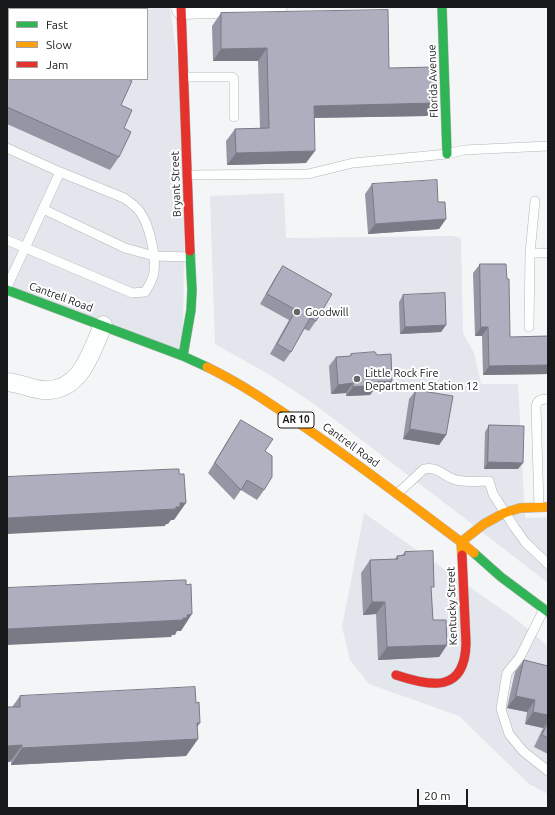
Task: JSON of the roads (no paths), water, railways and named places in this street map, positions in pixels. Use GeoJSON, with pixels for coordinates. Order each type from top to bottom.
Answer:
{"type":"FeatureCollection","features":[{"type":"Feature","properties":{"kind":"street"},"geometry":{"type":"LineString","coordinates":[[181,9],[278,7]]}},
{"type":"Feature","properties":{"kind":"street","name":"Florida Avenue"},"geometry":{"type":"LineString","coordinates":[[442,7],[447,154]]}},
{"type":"Feature","properties":{"kind":"street","name":"Bryant Street"},"geometry":{"type":"LineString","coordinates":[[181,9],[185,77],[192,290],[191,310],[183,356]]}},
{"type":"Feature","properties":{"kind":"street","name":"Cantrell Road"},"geometry":{"type":"LineString","coordinates":[[7,289],[62,312],[103,325],[183,356],[232,380],[304,425],[461,542],[501,576],[546,610]]}},
{"type":"Feature","properties":{"kind":"street"},"geometry":{"type":"LineString","coordinates":[[7,382],[14,382],[42,390],[54,390],[65,386],[76,378],[85,366],[103,325]]}},
{"type":"Feature","properties":{"kind":"street"},"geometry":{"type":"LineString","coordinates":[[461,542],[493,518],[505,512],[520,508],[543,507]]}},
{"type":"Feature","properties":{"kind":"street","name":"Kentucky Street"},"geometry":{"type":"LineString","coordinates":[[396,674],[422,683],[433,684],[453,678],[459,674],[463,668],[466,657],[466,633],[461,542]]}},
{"type":"Feature","properties":{"kind":"lane"},"geometry":{"type":"LineString","coordinates":[[185,77],[232,77],[234,79],[234,117]]}},
{"type":"Feature","properties":{"kind":"lane"},"geometry":{"type":"LineString","coordinates":[[188,175],[308,174],[353,163],[447,154],[464,150],[548,146]]}},
{"type":"Feature","properties":{"kind":"lane"},"geometry":{"type":"LineString","coordinates":[[7,148],[60,172],[124,198],[133,204],[145,220],[152,243],[154,256],[152,283],[145,292],[132,293],[25,249],[7,240]]}},
{"type":"Feature","properties":{"kind":"lane"},"geometry":{"type":"LineString","coordinates":[[7,289],[60,172]]}},
{"type":"Feature","properties":{"kind":"lane"},"geometry":{"type":"LineString","coordinates":[[529,328],[530,253],[535,201]]}},
{"type":"Feature","properties":{"kind":"lane"},"geometry":{"type":"LineString","coordinates":[[43,209],[125,248],[154,256],[191,257]]}},
{"type":"Feature","properties":{"kind":"lane"},"geometry":{"type":"LineString","coordinates":[[530,253],[548,253]]}},
{"type":"Feature","properties":{"kind":"lane"},"geometry":{"type":"LineString","coordinates":[[543,507],[535,411],[537,402],[548,399]]}},
{"type":"Feature","properties":{"kind":"lane"},"geometry":{"type":"LineString","coordinates":[[398,494],[424,469],[435,469],[457,480],[489,481],[492,491],[525,542],[548,564]]}},
{"type":"Feature","properties":{"kind":"lane"},"geometry":{"type":"LineString","coordinates":[[546,610],[520,656],[506,673],[501,709],[509,734],[523,751],[548,771]]}},
{"type":"Feature","properties":{"kind":"place","name":"Goodwill"},"geometry":{"type":"Point","coordinates":[297,312]}},
{"type":"Feature","properties":{"kind":"place","name":"Little Rock Fire Department Station 12"},"geometry":{"type":"Point","coordinates":[357,379]}}]}
